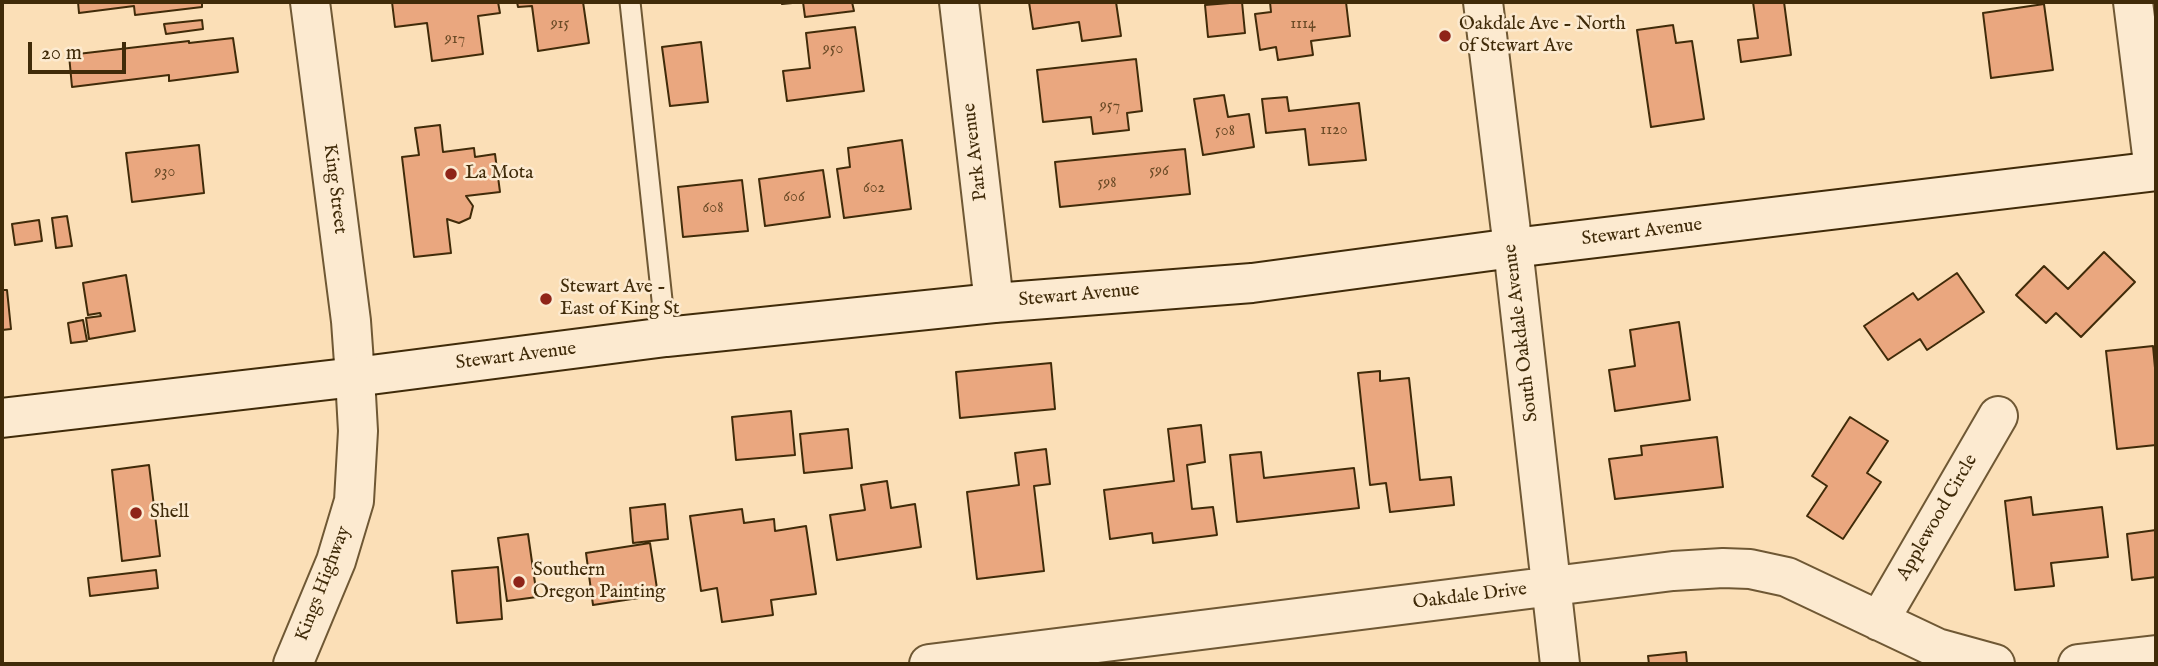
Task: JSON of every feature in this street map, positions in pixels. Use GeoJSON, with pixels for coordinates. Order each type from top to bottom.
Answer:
{"type":"FeatureCollection","features":[{"type":"Feature","properties":{"kind":"street","name":"King Street"},"geometry":{"type":"LineString","coordinates":[[310,2],[351,321],[355,377]]}},
{"type":"Feature","properties":{"kind":"street","name":"Park Avenue"},"geometry":{"type":"LineString","coordinates":[[959,2],[994,303]]}},
{"type":"Feature","properties":{"kind":"street","name":"South Oakdale Avenue"},"geometry":{"type":"LineString","coordinates":[[1483,2],[1560,664]]}},
{"type":"Feature","properties":{"kind":"street"},"geometry":{"type":"LineString","coordinates":[[2133,2],[2155,171]]}},
{"type":"Feature","properties":{"kind":"street","name":"Stewart Avenue"},"geometry":{"type":"LineString","coordinates":[[2,418],[666,337],[994,303],[1252,282],[2155,171]]}},
{"type":"Feature","properties":{"kind":"street","name":"Kings Highway"},"geometry":{"type":"LineString","coordinates":[[293,664],[337,561],[354,501],[358,431],[355,377]]}},
{"type":"Feature","properties":{"kind":"street","name":"Applewood Circle"},"geometry":{"type":"LineString","coordinates":[[1879,621],[1998,416]]}},
{"type":"Feature","properties":{"kind":"street","name":"Oakdale Drive"},"geometry":{"type":"LineString","coordinates":[[929,664],[1672,571],[1723,568],[1750,569],[1787,577],[1937,648],[1995,664]]}},
{"type":"Feature","properties":{"kind":"street"},"geometry":{"type":"LineString","coordinates":[[2078,664],[2156,655]]}},
{"type":"Feature","properties":{"kind":"lane"},"geometry":{"type":"LineString","coordinates":[[630,2],[666,337]]}},
{"type":"Feature","properties":{"kind":"building"},"geometry":{"type":"Polygon","coordinates":[[[78,2],[202,2],[202,7],[135,15],[134,6],[79,13],[78,2]]]}},
{"type":"Feature","properties":{"kind":"building"},"geometry":{"type":"Polygon","coordinates":[[[392,2],[498,2],[500,13],[478,16],[483,54],[432,61],[427,23],[395,27],[392,2]]]}},
{"type":"Feature","properties":{"kind":"building"},"geometry":{"type":"Polygon","coordinates":[[[517,2],[583,2],[589,43],[538,51],[532,6],[518,7],[517,2]]]}},
{"type":"Feature","properties":{"kind":"building"},"geometry":{"type":"Polygon","coordinates":[[[803,2],[852,2],[854,11],[805,17],[803,2]]]}},
{"type":"Feature","properties":{"kind":"building"},"geometry":{"type":"Polygon","coordinates":[[[1029,2],[1116,2],[1121,36],[1082,41],[1079,22],[1033,29],[1029,2]]]}},
{"type":"Feature","properties":{"kind":"building"},"geometry":{"type":"Polygon","coordinates":[[[1242,2],[1245,33],[1208,37],[1205,5],[1242,2]]]}},
{"type":"Feature","properties":{"kind":"building"},"geometry":{"type":"Polygon","coordinates":[[[1270,2],[1346,2],[1350,36],[1311,41],[1313,55],[1278,60],[1276,47],[1260,50],[1255,14],[1271,12],[1270,2]]]}},
{"type":"Feature","properties":{"kind":"building"},"geometry":{"type":"Polygon","coordinates":[[[1753,2],[1784,2],[1791,55],[1741,62],[1738,40],[1758,38],[1753,2]]]}},
{"type":"Feature","properties":{"kind":"building"},"geometry":{"type":"Polygon","coordinates":[[[2044,4],[2053,70],[1991,78],[1983,13],[2044,4]]]}},
{"type":"Feature","properties":{"kind":"building"},"geometry":{"type":"Polygon","coordinates":[[[202,20],[203,29],[166,34],[164,24],[202,20]]]}},
{"type":"Feature","properties":{"kind":"building"},"geometry":{"type":"Polygon","coordinates":[[[1673,25],[1676,43],[1692,41],[1704,119],[1651,127],[1637,30],[1673,25]]]}},
{"type":"Feature","properties":{"kind":"building"},"geometry":{"type":"Polygon","coordinates":[[[855,27],[864,91],[787,101],[783,71],[810,68],[806,33],[855,27]]]}},
{"type":"Feature","properties":{"kind":"building"},"geometry":{"type":"Polygon","coordinates":[[[233,38],[238,72],[169,81],[169,75],[72,87],[69,55],[233,38]]]}},
{"type":"Feature","properties":{"kind":"building"},"geometry":{"type":"Polygon","coordinates":[[[701,42],[708,102],[670,106],[662,47],[701,42]]]}},
{"type":"Feature","properties":{"kind":"building"},"geometry":{"type":"Polygon","coordinates":[[[1136,59],[1142,111],[1127,113],[1129,130],[1093,134],[1091,117],[1043,122],[1037,70],[1136,59]]]}},
{"type":"Feature","properties":{"kind":"building"},"geometry":{"type":"Polygon","coordinates":[[[1224,95],[1228,117],[1249,114],[1254,147],[1203,155],[1194,99],[1224,95]]]}},
{"type":"Feature","properties":{"kind":"building"},"geometry":{"type":"Polygon","coordinates":[[[1287,97],[1289,111],[1359,103],[1366,160],[1309,165],[1305,129],[1266,133],[1262,99],[1287,97]]]}},
{"type":"Feature","properties":{"kind":"building","name":"La Mota"},"geometry":{"type":"Polygon","coordinates":[[[440,125],[443,152],[474,148],[475,157],[495,154],[500,192],[466,196],[473,206],[470,218],[459,223],[447,219],[451,253],[414,257],[402,157],[419,155],[415,128],[440,125]]]}},
{"type":"Feature","properties":{"kind":"building"},"geometry":{"type":"Polygon","coordinates":[[[902,140],[911,209],[844,218],[837,169],[850,167],[848,148],[902,140]]]}},
{"type":"Feature","properties":{"kind":"building"},"geometry":{"type":"Polygon","coordinates":[[[199,145],[204,193],[132,202],[126,153],[199,145]]]}},
{"type":"Feature","properties":{"kind":"building"},"geometry":{"type":"Polygon","coordinates":[[[1185,149],[1190,194],[1060,207],[1055,162],[1185,149]]]}},
{"type":"Feature","properties":{"kind":"building"},"geometry":{"type":"Polygon","coordinates":[[[823,170],[830,217],[765,226],[759,179],[823,170]]]}},
{"type":"Feature","properties":{"kind":"building"},"geometry":{"type":"Polygon","coordinates":[[[742,180],[748,231],[683,237],[678,187],[742,180]]]}},
{"type":"Feature","properties":{"kind":"building"},"geometry":{"type":"Polygon","coordinates":[[[67,216],[72,246],[56,248],[52,218],[67,216]]]}},
{"type":"Feature","properties":{"kind":"building"},"geometry":{"type":"Polygon","coordinates":[[[39,220],[42,241],[15,245],[12,224],[39,220]]]}},
{"type":"Feature","properties":{"kind":"building"},"geometry":{"type":"Polygon","coordinates":[[[2104,252],[2135,282],[2081,337],[2056,313],[2046,323],[2016,295],[2044,266],[2068,289],[2104,252]]]}},
{"type":"Feature","properties":{"kind":"building"},"geometry":{"type":"Polygon","coordinates":[[[1957,273],[1984,312],[1927,350],[1920,339],[1888,360],[1864,326],[1913,293],[1918,300],[1957,273]]]}},
{"type":"Feature","properties":{"kind":"building"},"geometry":{"type":"Polygon","coordinates":[[[126,275],[135,331],[89,339],[86,318],[101,316],[100,313],[88,315],[83,283],[126,275]]]}},
{"type":"Feature","properties":{"kind":"building"},"geometry":{"type":"Polygon","coordinates":[[[2,290],[7,290],[11,329],[2,330],[2,290]]]}},
{"type":"Feature","properties":{"kind":"building"},"geometry":{"type":"Polygon","coordinates":[[[83,320],[87,341],[71,343],[68,323],[83,320]]]}},
{"type":"Feature","properties":{"kind":"building"},"geometry":{"type":"Polygon","coordinates":[[[1679,322],[1690,400],[1615,411],[1609,370],[1635,366],[1630,330],[1679,322]]]}},
{"type":"Feature","properties":{"kind":"building"},"geometry":{"type":"Polygon","coordinates":[[[2153,346],[2156,445],[2117,449],[2106,351],[2153,346]]]}},
{"type":"Feature","properties":{"kind":"building"},"geometry":{"type":"Polygon","coordinates":[[[1051,363],[1055,409],[960,418],[956,372],[1051,363]]]}},
{"type":"Feature","properties":{"kind":"building"},"geometry":{"type":"Polygon","coordinates":[[[1380,371],[1380,381],[1409,378],[1420,480],[1451,477],[1454,505],[1390,512],[1386,483],[1370,485],[1358,373],[1380,371]]]}},
{"type":"Feature","properties":{"kind":"building"},"geometry":{"type":"Polygon","coordinates":[[[791,411],[795,455],[736,460],[732,417],[791,411]]]}},
{"type":"Feature","properties":{"kind":"building"},"geometry":{"type":"Polygon","coordinates":[[[1850,417],[1888,441],[1867,473],[1881,482],[1843,539],[1807,516],[1827,486],[1812,476],[1850,417]]]}},
{"type":"Feature","properties":{"kind":"building"},"geometry":{"type":"Polygon","coordinates":[[[1201,425],[1205,462],[1187,465],[1192,509],[1213,507],[1217,535],[1153,543],[1152,533],[1110,539],[1104,490],[1174,481],[1168,429],[1201,425]]]}},
{"type":"Feature","properties":{"kind":"building"},"geometry":{"type":"Polygon","coordinates":[[[848,429],[852,468],[804,473],[800,434],[848,429]]]}},
{"type":"Feature","properties":{"kind":"building"},"geometry":{"type":"Polygon","coordinates":[[[1717,437],[1723,487],[1615,499],[1609,459],[1642,455],[1641,446],[1717,437]]]}},
{"type":"Feature","properties":{"kind":"building"},"geometry":{"type":"Polygon","coordinates":[[[1046,449],[1050,484],[1034,486],[1044,571],[977,579],[967,492],[1019,485],[1015,453],[1046,449]]]}},
{"type":"Feature","properties":{"kind":"building"},"geometry":{"type":"Polygon","coordinates":[[[1261,452],[1264,478],[1354,468],[1359,508],[1237,522],[1230,455],[1261,452]]]}},
{"type":"Feature","properties":{"kind":"building","name":"Shell"},"geometry":{"type":"Polygon","coordinates":[[[149,465],[160,556],[122,561],[112,470],[149,465]]]}},
{"type":"Feature","properties":{"kind":"building"},"geometry":{"type":"Polygon","coordinates":[[[887,481],[891,508],[915,504],[921,547],[837,560],[830,515],[865,510],[861,485],[887,481]]]}},
{"type":"Feature","properties":{"kind":"building"},"geometry":{"type":"Polygon","coordinates":[[[2031,497],[2033,515],[2102,507],[2108,557],[2051,563],[2054,586],[2015,590],[2005,501],[2031,497]]]}},
{"type":"Feature","properties":{"kind":"building"},"geometry":{"type":"Polygon","coordinates":[[[665,504],[668,539],[633,543],[630,508],[665,504]]]}},
{"type":"Feature","properties":{"kind":"building"},"geometry":{"type":"Polygon","coordinates":[[[742,509],[744,523],[774,519],[775,531],[806,526],[816,594],[771,600],[773,615],[722,622],[717,588],[701,591],[690,516],[742,509]]]}},
{"type":"Feature","properties":{"kind":"building"},"geometry":{"type":"Polygon","coordinates":[[[2156,530],[2156,577],[2132,580],[2127,534],[2156,530]]]}},
{"type":"Feature","properties":{"kind":"building","name":"Southern Oregon Painting"},"geometry":{"type":"Polygon","coordinates":[[[528,534],[537,597],[507,601],[498,538],[528,534]]]}},
{"type":"Feature","properties":{"kind":"building"},"geometry":{"type":"Polygon","coordinates":[[[650,543],[658,595],[593,605],[586,553],[650,543]]]}},
{"type":"Feature","properties":{"kind":"building"},"geometry":{"type":"Polygon","coordinates":[[[498,567],[502,619],[457,623],[452,571],[498,567]]]}},
{"type":"Feature","properties":{"kind":"building"},"geometry":{"type":"Polygon","coordinates":[[[156,570],[158,588],[90,596],[88,578],[156,570]]]}},
{"type":"Feature","properties":{"kind":"building"},"geometry":{"type":"Polygon","coordinates":[[[1686,652],[1687,664],[1649,664],[1648,656],[1686,652]]]}},
{"type":"Feature","properties":{"kind":"place","name":"Oakdale Ave - North of Stewart Ave"},"geometry":{"type":"Point","coordinates":[1445,36]}},
{"type":"Feature","properties":{"kind":"place","name":"La Mota"},"geometry":{"type":"Point","coordinates":[451,174]}},
{"type":"Feature","properties":{"kind":"place","name":"Stewart Ave - East of King St"},"geometry":{"type":"Point","coordinates":[546,299]}},
{"type":"Feature","properties":{"kind":"place","name":"Shell"},"geometry":{"type":"Point","coordinates":[136,513]}},
{"type":"Feature","properties":{"kind":"place","name":"Southern Oregon Painting"},"geometry":{"type":"Point","coordinates":[519,582]}}]}
